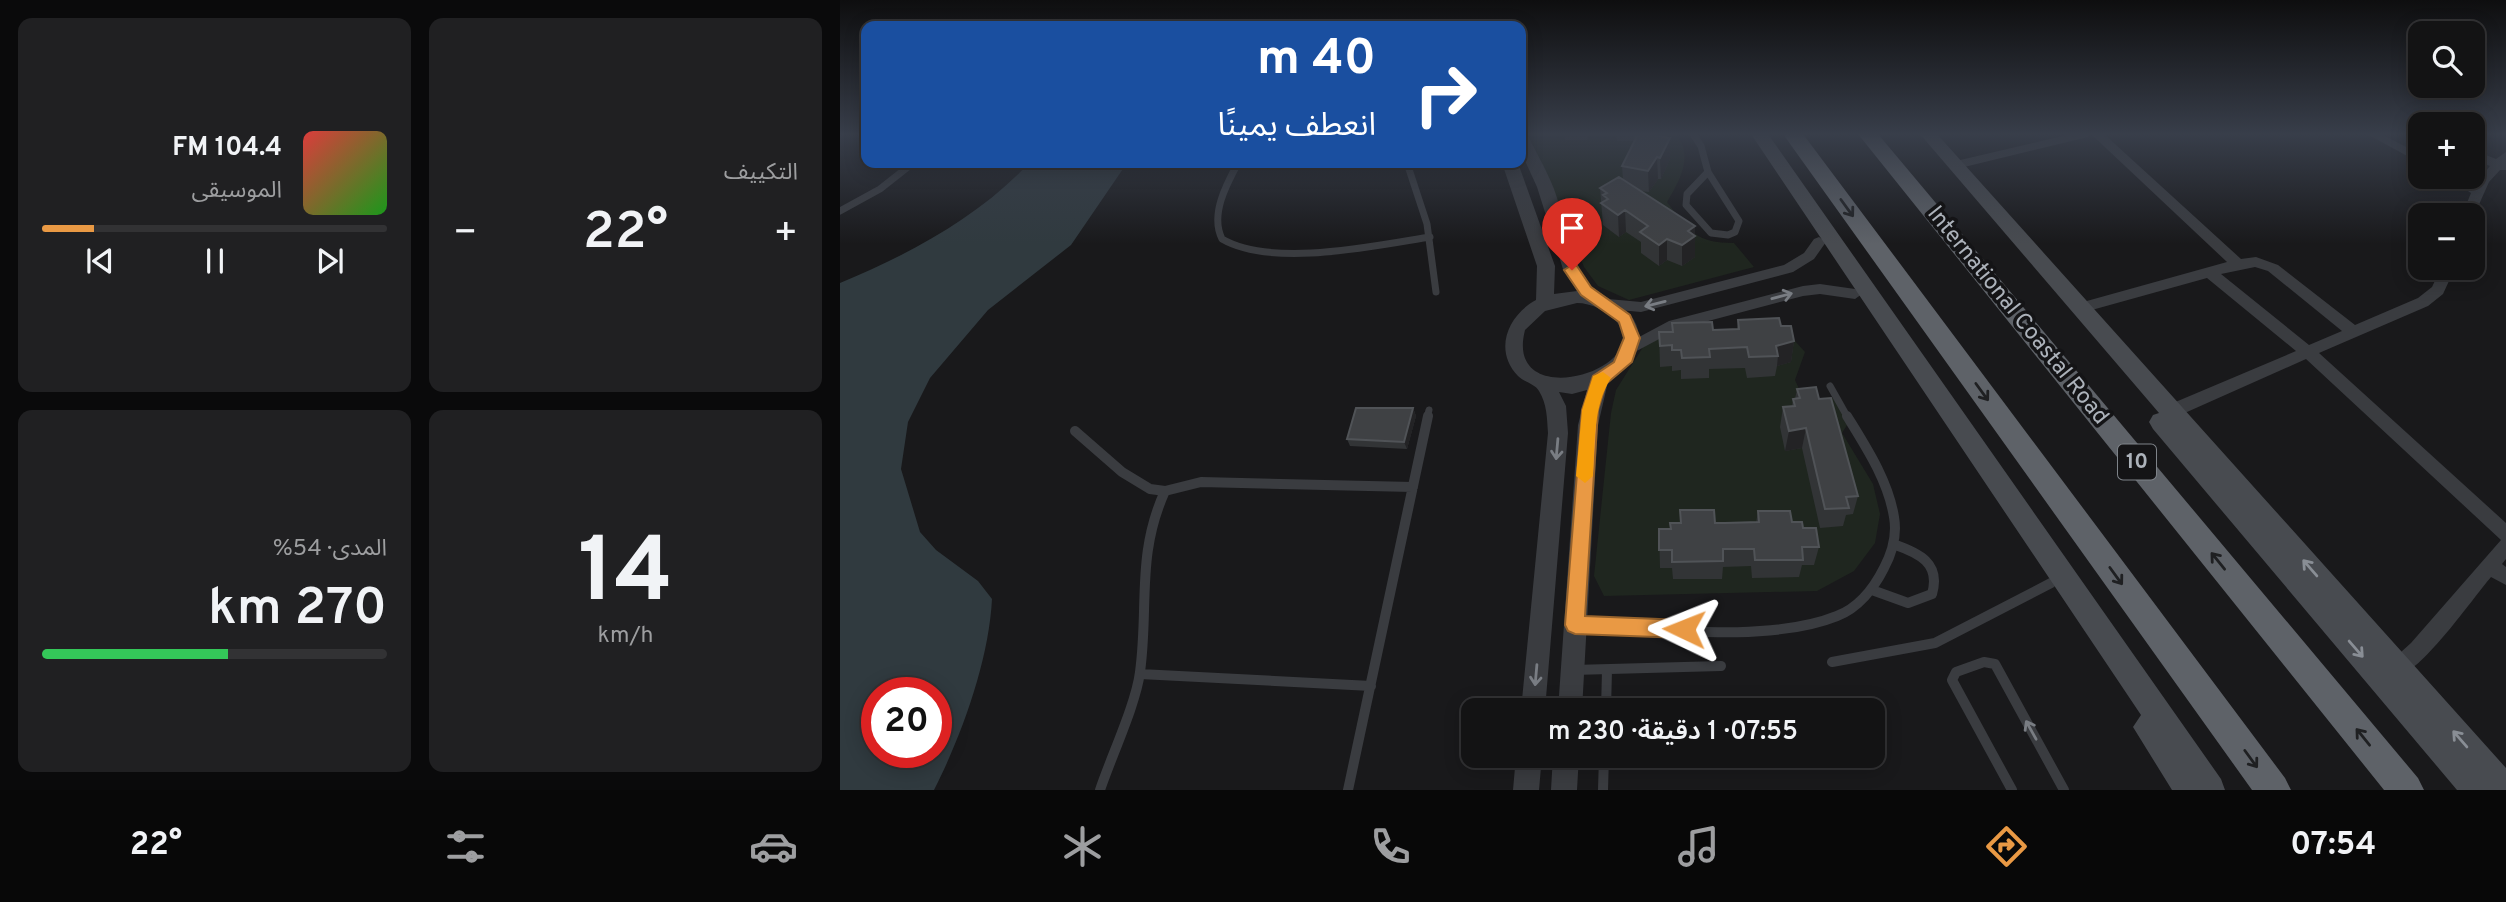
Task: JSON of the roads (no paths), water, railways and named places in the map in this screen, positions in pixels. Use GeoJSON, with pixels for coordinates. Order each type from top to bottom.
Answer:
{"type":"FeatureCollection","features":[{"type":"Feature","properties":{"kind":"highway"},"geometry":{"type":"LineString","coordinates":[[1820,171],[2273,790]]}},
{"type":"Feature","properties":{"kind":"highway","name":"International Coastal Road"},"geometry":{"type":"LineString","coordinates":[[1898,171],[2406,790]]}},
{"type":"Feature","properties":{"kind":"main road"},"geometry":{"type":"LineString","coordinates":[[1770,171],[2189,790]]}},
{"type":"Feature","properties":{"kind":"main road"},"geometry":{"type":"LineString","coordinates":[[1784,171],[2210,790]]}},
{"type":"Feature","properties":{"kind":"main road"},"geometry":{"type":"LineString","coordinates":[[1944,171],[2477,790]]}},
{"type":"Feature","properties":{"kind":"main road"},"geometry":{"type":"LineString","coordinates":[[1961,171],[2505,790]]}},
{"type":"Feature","properties":{"kind":"street"},"geometry":{"type":"LineString","coordinates":[[1513,171],[1546,265],[1545,303]]}},
{"type":"Feature","properties":{"kind":"street"},"geometry":{"type":"LineString","coordinates":[[1537,171],[1577,281],[1618,311],[1630,328],[1631,348]]}},
{"type":"Feature","properties":{"kind":"street"},"geometry":{"type":"LineString","coordinates":[[2137,171],[2238,264]]}},
{"type":"Feature","properties":{"kind":"street"},"geometry":{"type":"LineString","coordinates":[[2474,203],[2478,191],[2495,171]]}},
{"type":"Feature","properties":{"kind":"street"},"geometry":{"type":"LineString","coordinates":[[2474,189],[2478,191]]}},
{"type":"Feature","properties":{"kind":"street"},"geometry":{"type":"LineString","coordinates":[[1819,242],[1809,256],[1788,269],[1641,307],[1571,297],[1545,303],[1526,316],[1514,333],[1512,342],[1516,361],[1523,370],[1545,383],[1572,387],[1599,381],[1620,367],[1631,348],[1658,331],[1803,291],[1829,289],[1855,294]]}},
{"type":"Feature","properties":{"kind":"street"},"geometry":{"type":"LineString","coordinates":[[2081,308],[2238,264],[2256,262],[2273,268],[2355,333]]}},
{"type":"Feature","properties":{"kind":"street"},"geometry":{"type":"LineString","coordinates":[[2211,273],[2309,353],[2506,534]]}},
{"type":"Feature","properties":{"kind":"street"},"geometry":{"type":"LineString","coordinates":[[2172,411],[2432,297],[2441,280]]}},
{"type":"Feature","properties":{"kind":"street"},"geometry":{"type":"LineString","coordinates":[[1679,298],[1691,321]]}},
{"type":"Feature","properties":{"kind":"street"},"geometry":{"type":"LineString","coordinates":[[1571,698],[1588,425],[1599,381]]}},
{"type":"Feature","properties":{"kind":"street"},"geometry":{"type":"LineString","coordinates":[[1534,698],[1558,433],[1556,406],[1545,383]]}},
{"type":"Feature","properties":{"kind":"street"},"geometry":{"type":"LineString","coordinates":[[2398,668],[2418,650],[2506,546]]}},
{"type":"Feature","properties":{"kind":"street"},"geometry":{"type":"LineString","coordinates":[[2489,566],[2506,578]]}},
{"type":"Feature","properties":{"kind":"street"},"geometry":{"type":"LineString","coordinates":[[1526,790],[1528,768]]}},
{"type":"Feature","properties":{"kind":"street"},"geometry":{"type":"LineString","coordinates":[[1564,790],[1565,768]]}},
{"type":"Feature","properties":{"kind":"lane"},"geometry":{"type":"LineString","coordinates":[[840,211],[880,189],[902,171]]}},
{"type":"Feature","properties":{"kind":"lane"},"geometry":{"type":"LineString","coordinates":[[1235,171],[1220,210],[1217,228],[1220,237],[1228,245],[1241,250],[1300,251],[1430,237]]}},
{"type":"Feature","properties":{"kind":"lane"},"geometry":{"type":"LineString","coordinates":[[1409,171],[1430,237],[1436,292]]}},
{"type":"Feature","properties":{"kind":"lane"},"geometry":{"type":"LineString","coordinates":[[1707,172],[1739,221],[1739,227],[1728,235],[1711,233],[1686,205],[1687,194],[1707,172]]}},
{"type":"Feature","properties":{"kind":"lane"},"geometry":{"type":"LineString","coordinates":[[1575,625],[1711,629],[1816,624],[1838,616],[1872,590],[1890,558],[1894,515],[1830,386]]}},
{"type":"Feature","properties":{"kind":"lane"},"geometry":{"type":"LineString","coordinates":[[1348,790],[1429,410]]}},
{"type":"Feature","properties":{"kind":"lane"},"geometry":{"type":"LineString","coordinates":[[1075,431],[1137,483],[1165,491],[1201,482],[1413,487]]}},
{"type":"Feature","properties":{"kind":"lane"},"geometry":{"type":"LineString","coordinates":[[1100,790],[1140,674],[1147,542],[1152,520],[1165,491]]}},
{"type":"Feature","properties":{"kind":"lane"},"geometry":{"type":"LineString","coordinates":[[1872,590],[1908,603],[1932,594],[1936,575],[1932,565],[1924,556],[1893,544]]}},
{"type":"Feature","properties":{"kind":"lane"},"geometry":{"type":"LineString","coordinates":[[1832,662],[1935,643],[2051,583]]}},
{"type":"Feature","properties":{"kind":"lane"},"geometry":{"type":"LineString","coordinates":[[2012,790],[1952,680],[1956,672],[1984,662],[1996,664],[2064,790]]}},
{"type":"Feature","properties":{"kind":"lane"},"geometry":{"type":"LineString","coordinates":[[1572,670],[1721,666]]}},
{"type":"Feature","properties":{"kind":"lane"},"geometry":{"type":"LineString","coordinates":[[1606,698],[1607,670]]}},
{"type":"Feature","properties":{"kind":"lane"},"geometry":{"type":"LineString","coordinates":[[1140,674],[1371,686]]}},
{"type":"Feature","properties":{"kind":"lane"},"geometry":{"type":"LineString","coordinates":[[1603,790],[1604,768]]}}]}
